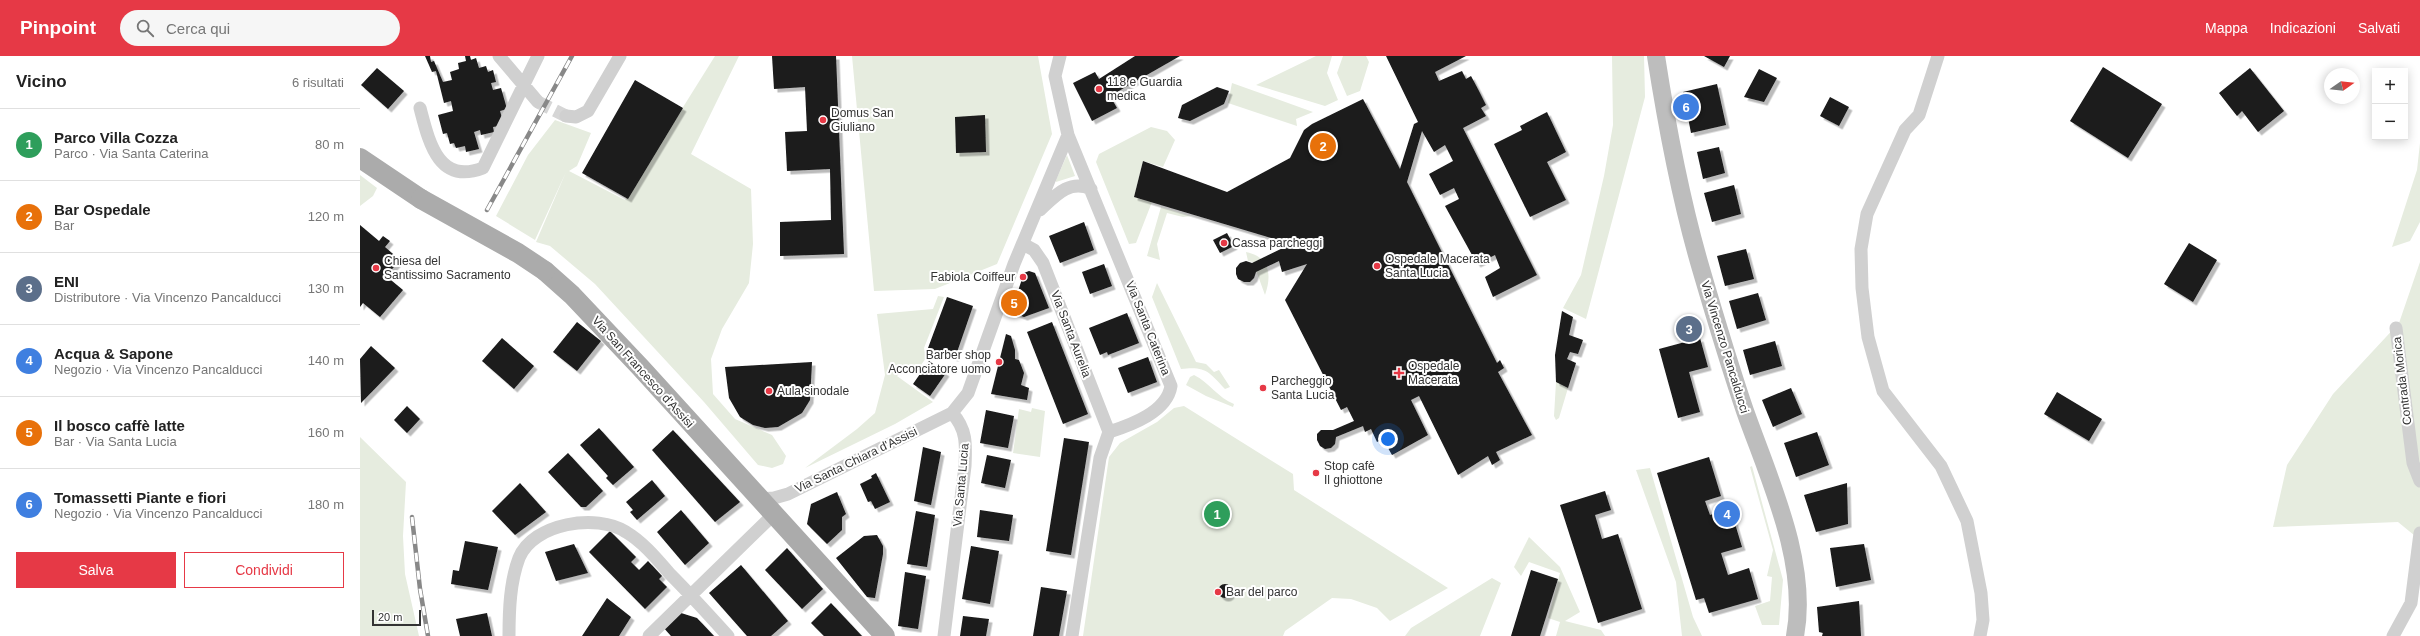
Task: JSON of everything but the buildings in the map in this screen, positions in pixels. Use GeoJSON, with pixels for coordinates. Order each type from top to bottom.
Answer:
{"type":"FeatureCollection","features":[{"type":"Feature","properties":{"kind":"main road","name":"Via Vincenzo Pancalducci"},"geometry":{"type":"LineString","coordinates":[[1656,56],[1670,140],[1700,267],[1734,380],[1786,530],[1798,601],[1795,636]]}},
{"type":"Feature","properties":{"kind":"main road","name":"Via San Francesco d'Assisi"},"geometry":{"type":"LineString","coordinates":[[360,158],[421,199],[518,253],[545,271],[572,295],[885,636]]}},
{"type":"Feature","properties":{"kind":"street"},"geometry":{"type":"LineString","coordinates":[[499,56],[538,102]]}},
{"type":"Feature","properties":{"kind":"street"},"geometry":{"type":"LineString","coordinates":[[420,108],[434,153],[447,166],[458,172],[474,172],[484,168],[538,56]]}},
{"type":"Feature","properties":{"kind":"street"},"geometry":{"type":"LineString","coordinates":[[566,116],[576,117],[588,111],[620,56]]}},
{"type":"Feature","properties":{"kind":"street"},"geometry":{"type":"LineString","coordinates":[[952,413],[968,393],[1014,264],[1024,244],[1068,135],[1055,76],[1060,56]]}},
{"type":"Feature","properties":{"kind":"street"},"geometry":{"type":"LineString","coordinates":[[1938,56],[1919,115],[1905,130],[1867,214],[1861,249],[1862,288],[1868,337],[1883,391],[1941,466],[1967,521],[1981,593],[1983,620],[1980,636]]}},
{"type":"Feature","properties":{"kind":"street","name":"Via Santa Caterina"},"geometry":{"type":"LineString","coordinates":[[1068,135],[1171,386],[1170,393],[1163,404],[1134,424],[1109,432]]}},
{"type":"Feature","properties":{"kind":"street"},"geometry":{"type":"LineString","coordinates":[[1037,212],[1064,189],[1074,185],[1082,185],[1091,189]]}},
{"type":"Feature","properties":{"kind":"street","name":"Via Santa Aurelia"},"geometry":{"type":"LineString","coordinates":[[1024,244],[1034,250],[1043,263],[1109,432]]}},
{"type":"Feature","properties":{"kind":"street","name":"Contrada Morica"},"geometry":{"type":"LineString","coordinates":[[2396,328],[2412,463],[2420,480]]}},
{"type":"Feature","properties":{"kind":"street","name":"Via Santa Chiara d'Assisi"},"geometry":{"type":"LineString","coordinates":[[759,499],[774,498],[788,494],[952,413]]}},
{"type":"Feature","properties":{"kind":"street","name":"Via Santa Lucia"},"geometry":{"type":"LineString","coordinates":[[944,636],[965,466],[966,439],[963,426],[952,413]]}},
{"type":"Feature","properties":{"kind":"street"},"geometry":{"type":"LineString","coordinates":[[1072,636],[1100,458],[1109,432]]}},
{"type":"Feature","properties":{"kind":"street"},"geometry":{"type":"LineString","coordinates":[[649,636],[774,515]]}},
{"type":"Feature","properties":{"kind":"street"},"geometry":{"type":"LineString","coordinates":[[509,636],[510,601],[520,557],[532,541],[554,528],[579,522],[600,523],[626,531],[650,552],[728,636]]}},
{"type":"Feature","properties":{"kind":"street"},"geometry":{"type":"LineString","coordinates":[[2393,636],[2410,603],[2420,533]]}},
{"type":"Feature","properties":{"kind":"shaded area"},"geometry":{"type":"Polygon","coordinates":[[[715,56],[739,56],[691,154],[751,189],[753,244],[749,283],[722,329],[711,359],[713,394],[735,419],[772,435],[786,456],[783,464],[772,468],[758,465],[704,402],[595,284],[550,246],[536,242],[566,172],[535,240],[496,216],[528,155],[555,120],[591,133],[577,166],[569,171],[625,200],[715,56]]]}},
{"type":"Feature","properties":{"kind":"shaded area"},"geometry":{"type":"Polygon","coordinates":[[[852,56],[1038,56],[1052,134],[997,264],[935,289],[874,291],[852,56]]]}},
{"type":"Feature","properties":{"kind":"shaded area"},"geometry":{"type":"Polygon","coordinates":[[[1316,56],[1332,56],[1327,73],[1338,100],[1325,106],[1256,85],[1316,56]]]}},
{"type":"Feature","properties":{"kind":"shaded area"},"geometry":{"type":"Polygon","coordinates":[[[1343,56],[1366,56],[1369,62],[1360,91],[1347,96],[1337,73],[1343,56]]]}},
{"type":"Feature","properties":{"kind":"shaded area"},"geometry":{"type":"Polygon","coordinates":[[[1612,56],[1644,56],[1645,97],[1586,319],[1563,308],[1581,275],[1604,176],[1613,125],[1612,56]]]}},
{"type":"Feature","properties":{"kind":"shaded area"},"geometry":{"type":"Polygon","coordinates":[[[1232,83],[1313,112],[1296,119],[1297,126],[1228,103],[1232,83]]]}},
{"type":"Feature","properties":{"kind":"shaded area"},"geometry":{"type":"Polygon","coordinates":[[[1151,127],[1167,131],[1175,140],[1163,167],[1143,161],[1134,197],[1152,202],[1136,243],[1129,244],[1096,162],[1099,154],[1151,127]]]}},
{"type":"Feature","properties":{"kind":"shaded area"},"geometry":{"type":"Polygon","coordinates":[[[2420,143],[2420,222],[2410,241],[2392,247],[2417,170],[2420,143]]]}},
{"type":"Feature","properties":{"kind":"shaded area"},"geometry":{"type":"Polygon","coordinates":[[[1067,155],[1075,176],[1056,182],[1056,180],[1067,155]]]}},
{"type":"Feature","properties":{"kind":"shaded area"},"geometry":{"type":"Polygon","coordinates":[[[360,175],[377,188],[373,196],[360,206],[360,175]]]}},
{"type":"Feature","properties":{"kind":"shaded area"},"geometry":{"type":"Polygon","coordinates":[[[1161,207],[1191,216],[1183,217],[1167,213],[1157,244],[1160,260],[1147,256],[1161,207]]]}},
{"type":"Feature","properties":{"kind":"shaded area"},"geometry":{"type":"Polygon","coordinates":[[[1246,252],[1254,254],[1260,258],[1267,268],[1268,281],[1265,295],[1253,262],[1248,261],[1246,252]]]}},
{"type":"Feature","properties":{"kind":"shaded area"},"geometry":{"type":"Polygon","coordinates":[[[2420,262],[2420,540],[2398,522],[2273,527],[2287,465],[2333,394],[2399,323],[2420,262]]]}},
{"type":"Feature","properties":{"kind":"shaded area"},"geometry":{"type":"Polygon","coordinates":[[[1157,283],[1196,362],[1206,364],[1214,372],[1219,370],[1230,387],[1225,389],[1211,374],[1202,370],[1196,368],[1181,369],[1152,297],[1157,283]]]}},
{"type":"Feature","properties":{"kind":"shaded area"},"geometry":{"type":"Polygon","coordinates":[[[938,296],[944,297],[924,348],[926,358],[916,372],[908,366],[897,376],[933,402],[895,424],[805,468],[857,429],[875,413],[885,375],[877,314],[933,309],[938,296]]]}},
{"type":"Feature","properties":{"kind":"shaded area"},"geometry":{"type":"Polygon","coordinates":[[[1194,375],[1223,398],[1234,404],[1233,407],[1206,396],[1186,385],[1190,377],[1194,375]]]}},
{"type":"Feature","properties":{"kind":"shaded area"},"geometry":{"type":"Polygon","coordinates":[[[1556,382],[1568,388],[1559,418],[1556,420],[1554,416],[1556,382]]]}},
{"type":"Feature","properties":{"kind":"shaded area"},"geometry":{"type":"Polygon","coordinates":[[[1184,406],[1293,474],[1294,490],[1448,588],[1390,621],[1377,608],[1351,599],[1332,598],[1285,631],[1283,636],[1083,636],[1109,457],[1120,443],[1157,422],[1174,408],[1184,406]]]}},
{"type":"Feature","properties":{"kind":"shaded area"},"geometry":{"type":"Polygon","coordinates":[[[1032,408],[1045,411],[1040,457],[1013,453],[1019,409],[1031,412],[1032,408]]]}},
{"type":"Feature","properties":{"kind":"shaded area"},"geometry":{"type":"Polygon","coordinates":[[[360,437],[406,482],[403,536],[405,574],[419,636],[360,636],[360,437]]]}},
{"type":"Feature","properties":{"kind":"shaded area"},"geometry":{"type":"Polygon","coordinates":[[[1752,466],[1783,580],[1779,625],[1762,625],[1755,606],[1770,601],[1772,577],[1767,576],[1773,550],[1750,467],[1752,466]]]}},
{"type":"Feature","properties":{"kind":"shaded area"},"geometry":{"type":"Polygon","coordinates":[[[1650,468],[1693,617],[1702,636],[1682,636],[1676,582],[1636,470],[1650,468]]]}},
{"type":"Feature","properties":{"kind":"shaded area"},"geometry":{"type":"Polygon","coordinates":[[[1529,537],[1560,567],[1580,612],[1565,621],[1601,630],[1605,636],[1556,636],[1560,622],[1548,618],[1560,573],[1529,562],[1521,576],[1514,567],[1529,537]]]}},
{"type":"Feature","properties":{"kind":"shaded area"},"geometry":{"type":"Polygon","coordinates":[[[1492,578],[1501,583],[1480,636],[1405,636],[1411,628],[1492,578]]]}},
{"type":"Feature","properties":{"kind":"tunnel"},"geometry":{"type":"LineString","coordinates":[[538,102],[566,116]]}},
{"type":"Feature","properties":{"kind":"railway"},"geometry":{"type":"LineString","coordinates":[[487,210],[572,56]]}},
{"type":"Feature","properties":{"kind":"railway"},"geometry":{"type":"LineString","coordinates":[[412,517],[420,589],[428,636]]}},
{"type":"Feature","properties":{"kind":"place","name":"118 e Guardia medica"},"geometry":{"type":"Point","coordinates":[1099,89]}},
{"type":"Feature","properties":{"kind":"place","name":"Tomassetti Piante e fiori"},"geometry":{"type":"Point","coordinates":[1686,107]}},
{"type":"Feature","properties":{"kind":"place","name":"Domus San Giuliano"},"geometry":{"type":"Point","coordinates":[823,120]}},
{"type":"Feature","properties":{"kind":"place","name":"Bar Ospedale"},"geometry":{"type":"Point","coordinates":[1323,146]}},
{"type":"Feature","properties":{"kind":"place","name":"Cassa parcheggi"},"geometry":{"type":"Point","coordinates":[1224,243]}},
{"type":"Feature","properties":{"kind":"place","name":"Ospedale Macerata Santa Lucia"},"geometry":{"type":"Point","coordinates":[1377,266]}},
{"type":"Feature","properties":{"kind":"place","name":"Chiesa del Santissimo Sacramento"},"geometry":{"type":"Point","coordinates":[376,268]}},
{"type":"Feature","properties":{"kind":"place","name":"Fabiola Coiffeur"},"geometry":{"type":"Point","coordinates":[1023,277]}},
{"type":"Feature","properties":{"kind":"place","name":"Il bosco caffè latte"},"geometry":{"type":"Point","coordinates":[1014,303]}},
{"type":"Feature","properties":{"kind":"place","name":"ENI"},"geometry":{"type":"Point","coordinates":[1689,329]}},
{"type":"Feature","properties":{"kind":"place","name":"Barber shop Acconciatore uomo"},"geometry":{"type":"Point","coordinates":[999,362]}},
{"type":"Feature","properties":{"kind":"place","name":"Ospedale Macerata"},"geometry":{"type":"Point","coordinates":[1399,373]}},
{"type":"Feature","properties":{"kind":"place","name":"Parcheggio Santa Lucia"},"geometry":{"type":"Point","coordinates":[1263,388]}},
{"type":"Feature","properties":{"kind":"place","name":"Aula sinodale"},"geometry":{"type":"Point","coordinates":[769,391]}},
{"type":"Feature","properties":{"kind":"place","name":"Stop cafè Il ghiottone"},"geometry":{"type":"Point","coordinates":[1316,473]}},
{"type":"Feature","properties":{"kind":"place","name":"Parco Villa Cozza"},"geometry":{"type":"Point","coordinates":[1217,514]}},
{"type":"Feature","properties":{"kind":"place","name":"Acqua & Sapone"},"geometry":{"type":"Point","coordinates":[1727,514]}},
{"type":"Feature","properties":{"kind":"place","name":"Bar del parco"},"geometry":{"type":"Point","coordinates":[1218,592]}}]}
